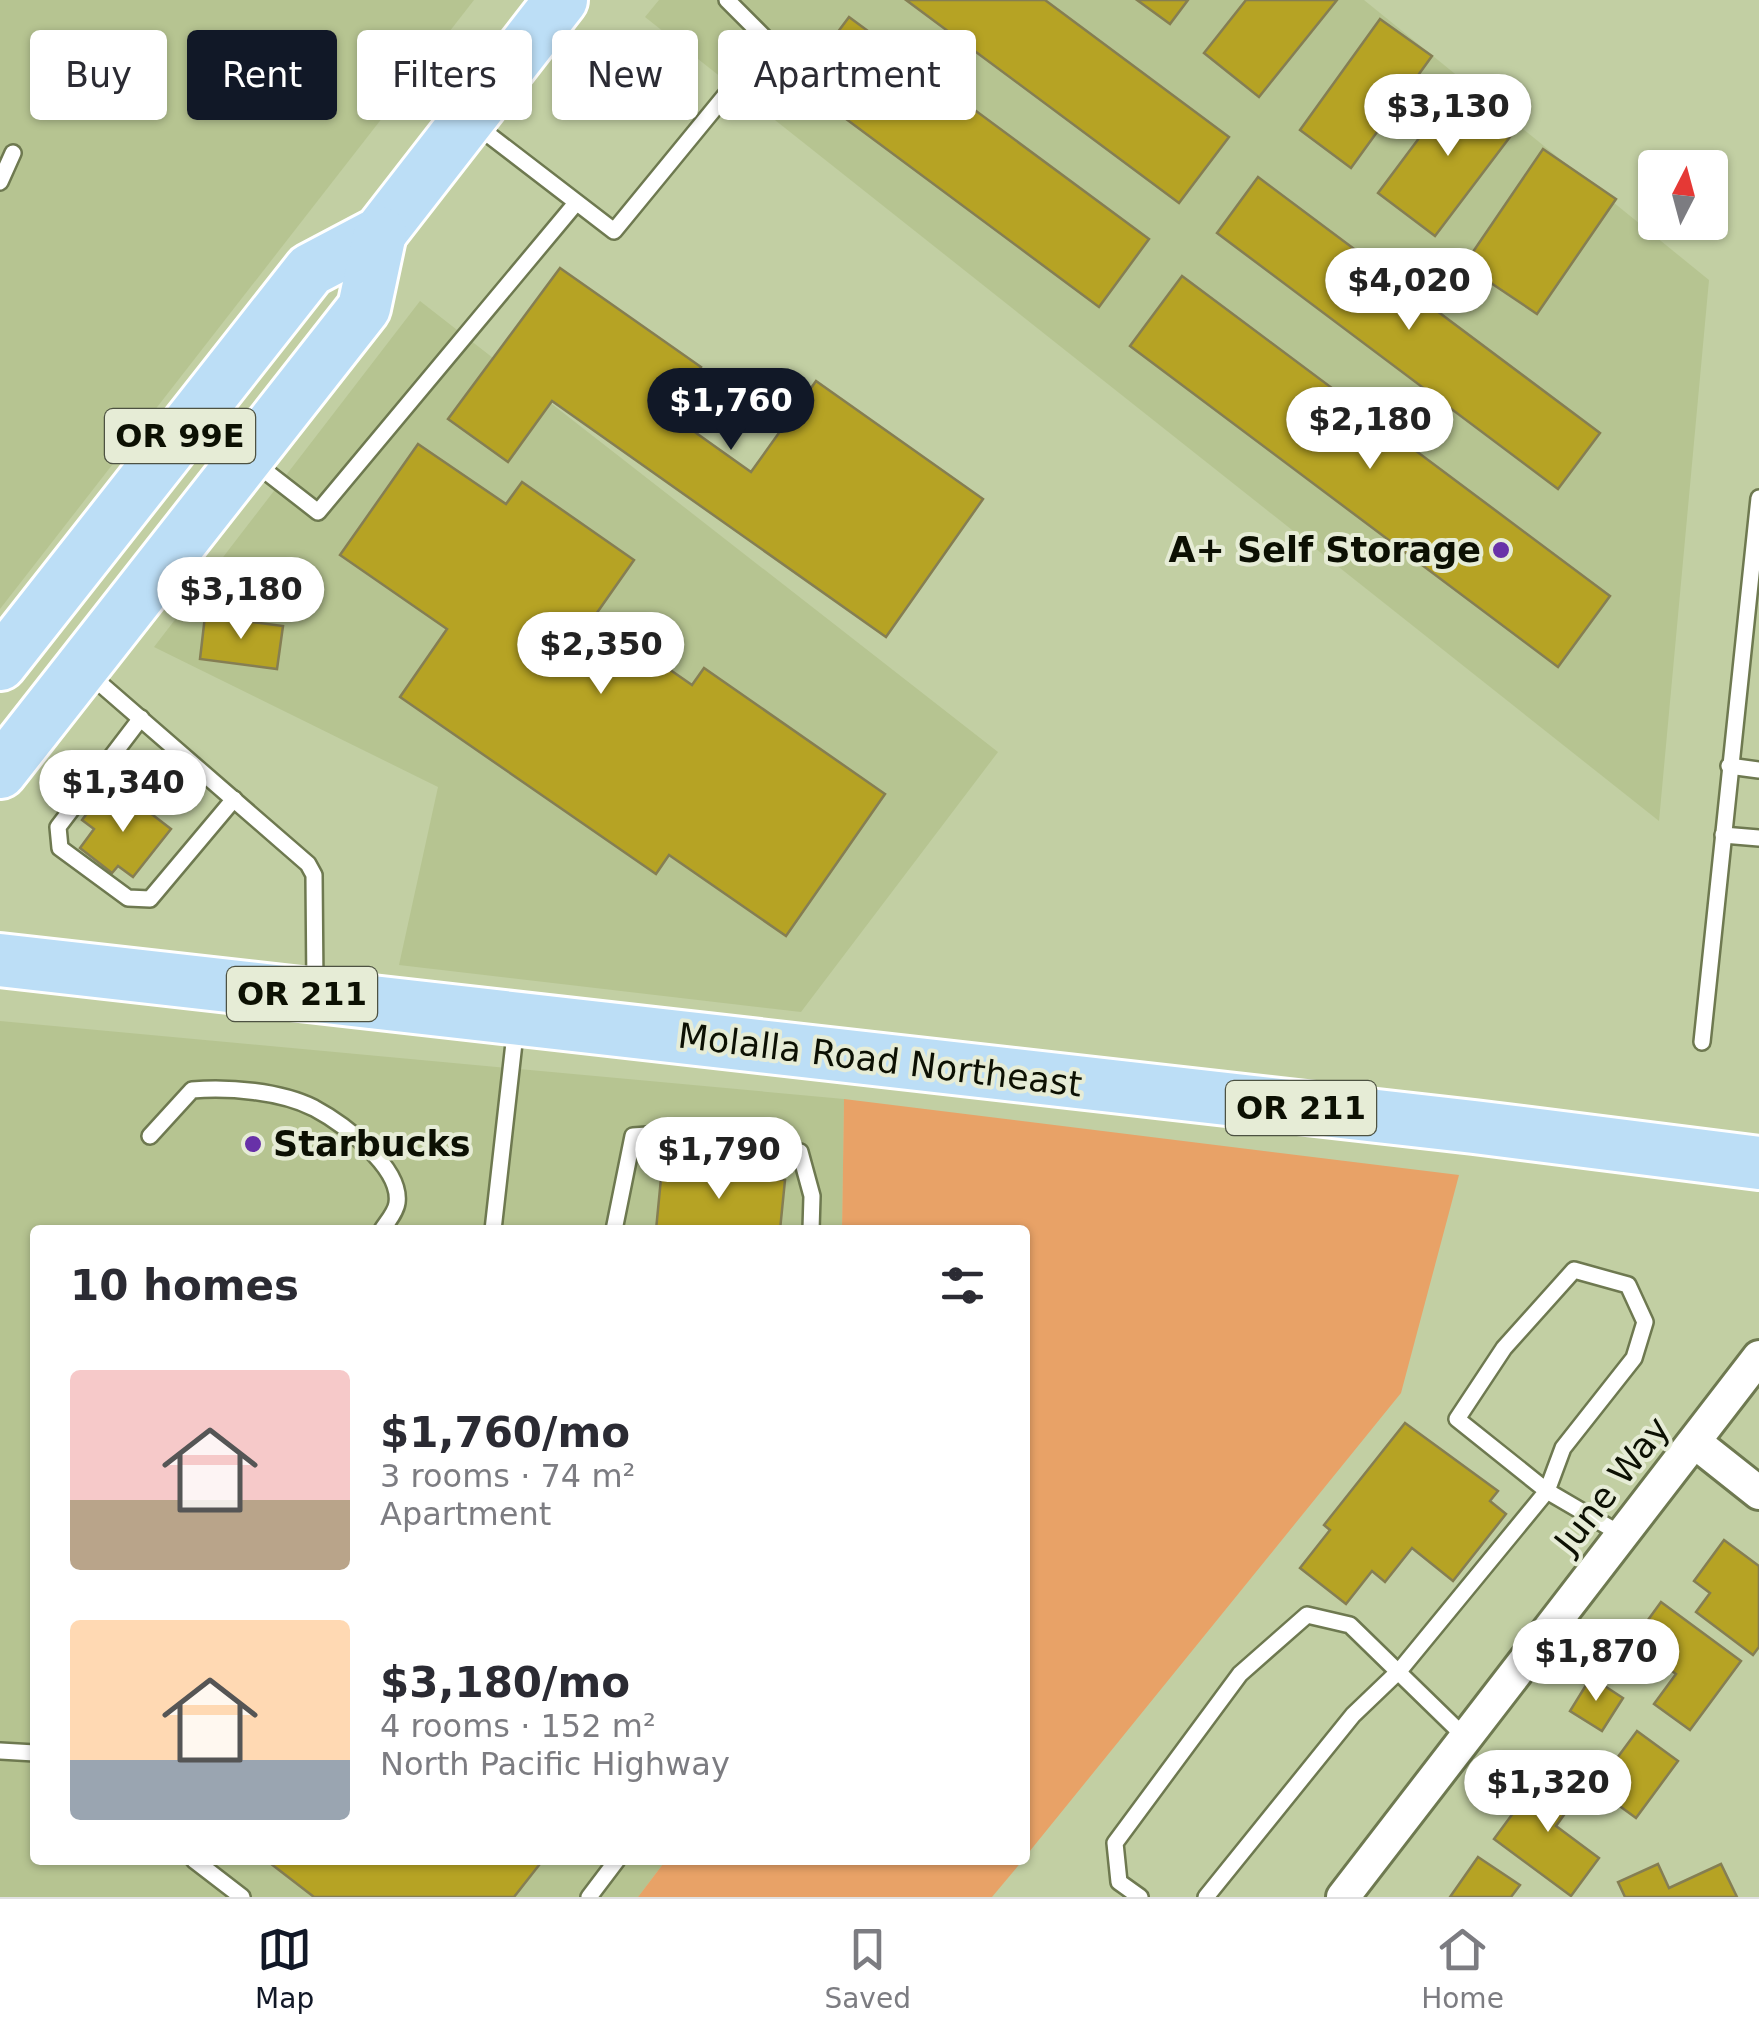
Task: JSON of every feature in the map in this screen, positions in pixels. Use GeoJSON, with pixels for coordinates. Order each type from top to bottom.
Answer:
{"type":"FeatureCollection","features":[{"type":"Feature","properties":{"kind":"main road","name":"OR 99E"},"geometry":{"type":"LineString","coordinates":[[532,37],[561,0]]}},
{"type":"Feature","properties":{"kind":"main road","name":"OR 99E"},"geometry":{"type":"LineString","coordinates":[[0,664],[310,270],[380,233],[468,120]]}},
{"type":"Feature","properties":{"kind":"main road","name":"OR 99E"},"geometry":{"type":"LineString","coordinates":[[0,772],[364,308],[380,233]]}},
{"type":"Feature","properties":{"kind":"main road"},"geometry":{"type":"LineString","coordinates":[[194,418],[248,457]]}},
{"type":"Feature","properties":{"kind":"main road","name":"Molalla Road Northeast"},"geometry":{"type":"LineString","coordinates":[[0,960],[1474,1126],[1759,1164]]}},
{"type":"Feature","properties":{"kind":"street","name":"June Way"},"geometry":{"type":"LineString","coordinates":[[1343,1897],[1759,1357]]}},
{"type":"Feature","properties":{"kind":"street"},"geometry":{"type":"LineString","coordinates":[[1696,1443],[1759,1493]]}},
{"type":"Feature","properties":{"kind":"lane"},"geometry":{"type":"LineString","coordinates":[[468,120],[614,232],[769,42],[727,0]]}},
{"type":"Feature","properties":{"kind":"lane"},"geometry":{"type":"LineString","coordinates":[[0,182],[14,153]]}},
{"type":"Feature","properties":{"kind":"lane"},"geometry":{"type":"LineString","coordinates":[[248,457],[318,512],[576,203]]}},
{"type":"Feature","properties":{"kind":"lane"},"geometry":{"type":"LineString","coordinates":[[1702,1042],[1759,498]]}},
{"type":"Feature","properties":{"kind":"lane"},"geometry":{"type":"LineString","coordinates":[[82,667],[308,864],[314,875],[315,996]]}},
{"type":"Feature","properties":{"kind":"lane"},"geometry":{"type":"LineString","coordinates":[[142,718],[58,827],[56,839],[60,848],[128,898],[150,900],[234,799]]}},
{"type":"Feature","properties":{"kind":"lane"},"geometry":{"type":"LineString","coordinates":[[1729,766],[1759,770]]}},
{"type":"Feature","properties":{"kind":"lane"},"geometry":{"type":"LineString","coordinates":[[1723,834],[1759,838]]}},
{"type":"Feature","properties":{"kind":"lane"},"geometry":{"type":"LineString","coordinates":[[494,1225],[516,1018]]}},
{"type":"Feature","properties":{"kind":"lane"},"geometry":{"type":"LineString","coordinates":[[150,1136],[192,1090],[224,1087],[312,1107],[378,1156],[396,1185],[397,1205],[385,1225]]}},
{"type":"Feature","properties":{"kind":"lane"},"geometry":{"type":"LineString","coordinates":[[615,1225],[633,1136],[730,1130],[800,1152],[812,1196],[811,1225]]}},
{"type":"Feature","properties":{"kind":"lane"},"geometry":{"type":"LineString","coordinates":[[1206,1897],[1352,1715],[1400,1670],[1547,1492],[1563,1448],[1634,1358],[1645,1322],[1628,1284],[1574,1270],[1504,1348],[1457,1419],[1547,1492],[1624,1536]]}},
{"type":"Feature","properties":{"kind":"lane"},"geometry":{"type":"LineString","coordinates":[[1140,1897],[1119,1882],[1115,1843],[1240,1674],[1308,1615],[1350,1625],[1466,1738]]}},
{"type":"Feature","properties":{"kind":"lane"},"geometry":{"type":"LineString","coordinates":[[0,1751],[30,1753]]}},
{"type":"Feature","properties":{"kind":"lane"},"geometry":{"type":"LineString","coordinates":[[200,1865],[242,1897]]}},
{"type":"Feature","properties":{"kind":"lane"},"geometry":{"type":"LineString","coordinates":[[590,1897],[613,1865]]}},
{"type":"Feature","properties":{"kind":"shaded area"},"geometry":{"type":"Polygon","coordinates":[[[0,0],[474,0],[451,30],[357,30],[357,120],[381,120],[0,609],[0,0]]]}},
{"type":"Feature","properties":{"kind":"shaded area","name":"A+ Self Storage"},"geometry":{"type":"Polygon","coordinates":[[[659,0],[1364,0],[1638,222],[1638,240],[1660,240],[1709,280],[1659,821],[775,120],[976,120],[976,30],[718,30],[718,75],[698,59],[698,30],[661,30],[645,17],[659,0]]]}},
{"type":"Feature","properties":{"kind":"shaded area"},"geometry":{"type":"Polygon","coordinates":[[[420,301],[998,752],[801,1012],[399,965],[438,787],[154,647],[420,301]]]}},
{"type":"Feature","properties":{"kind":"shaded area"},"geometry":{"type":"Polygon","coordinates":[[[0,1021],[844,1099],[842,1225],[30,1225],[30,1865],[662,1865],[638,1897],[0,1897],[0,1021]]]}},
{"type":"Feature","properties":{"kind":"shaded area"},"geometry":{"type":"Polygon","coordinates":[[[844,1099],[1459,1175],[1401,1393],[1030,1851],[1030,1225],[842,1225],[844,1099]]]}},
{"type":"Feature","properties":{"kind":"shaded area"},"geometry":{"type":"Polygon","coordinates":[[[662,1865],[1019,1865],[992,1897],[638,1897],[662,1865]]]}},
{"type":"Feature","properties":{"kind":"building"},"geometry":{"type":"Polygon","coordinates":[[[906,0],[1045,0],[1229,137],[1179,203],[976,52],[976,30],[946,30],[906,0]]]}},
{"type":"Feature","properties":{"kind":"building"},"geometry":{"type":"Polygon","coordinates":[[[1137,0],[1188,0],[1170,24],[1137,0]]]}},
{"type":"Feature","properties":{"kind":"building"},"geometry":{"type":"Polygon","coordinates":[[[1246,0],[1337,0],[1259,97],[1204,53],[1246,0]]]}},
{"type":"Feature","properties":{"kind":"building"},"geometry":{"type":"Polygon","coordinates":[[[849,17],[867,30],[839,30],[849,17]]]}},
{"type":"Feature","properties":{"kind":"building"},"geometry":{"type":"Polygon","coordinates":[[[1380,19],[1432,56],[1351,168],[1300,130],[1380,19]]]}},
{"type":"Feature","properties":{"kind":"building"},"geometry":{"type":"Polygon","coordinates":[[[1461,82],[1519,125],[1435,236],[1378,193],[1461,82]]]}},
{"type":"Feature","properties":{"kind":"building"},"geometry":{"type":"Polygon","coordinates":[[[976,111],[1149,239],[1099,307],[847,120],[976,120],[976,111]]]}},
{"type":"Feature","properties":{"kind":"building"},"geometry":{"type":"Polygon","coordinates":[[[1543,149],[1616,199],[1537,314],[1464,265],[1543,149]]]}},
{"type":"Feature","properties":{"kind":"building"},"geometry":{"type":"Polygon","coordinates":[[[1258,177],[1600,433],[1558,489],[1217,233],[1258,177]]]}},
{"type":"Feature","properties":{"kind":"building"},"geometry":{"type":"Polygon","coordinates":[[[560,268],[701,367],[668,413],[751,472],[816,381],[983,499],[886,637],[552,401],[508,462],[448,419],[560,268]]]}},
{"type":"Feature","properties":{"kind":"building"},"geometry":{"type":"Polygon","coordinates":[[[1182,276],[1610,596],[1558,667],[1130,346],[1182,276]]]}},
{"type":"Feature","properties":{"kind":"building"},"geometry":{"type":"Polygon","coordinates":[[[418,444],[506,504],[522,482],[634,560],[594,617],[692,685],[704,668],[885,794],[786,936],[669,855],[656,874],[400,697],[447,629],[340,555],[418,444]]]}},
{"type":"Feature","properties":{"kind":"building"},"geometry":{"type":"Polygon","coordinates":[[[205,616],[283,626],[277,669],[200,659],[205,616]]]}},
{"type":"Feature","properties":{"kind":"building"},"geometry":{"type":"Polygon","coordinates":[[[123,792],[171,829],[133,877],[118,866],[112,873],[80,848],[94,829],[82,820],[97,800],[109,810],[123,792]]]}},
{"type":"Feature","properties":{"kind":"building"},"geometry":{"type":"Polygon","coordinates":[[[662,1168],[785,1180],[780,1225],[656,1225],[662,1168]]]}},
{"type":"Feature","properties":{"kind":"building"},"geometry":{"type":"Polygon","coordinates":[[[1405,1423],[1498,1491],[1490,1501],[1506,1514],[1453,1581],[1412,1548],[1385,1582],[1372,1571],[1346,1604],[1300,1568],[1330,1530],[1324,1525],[1405,1423]]]}},
{"type":"Feature","properties":{"kind":"building"},"geometry":{"type":"Polygon","coordinates":[[[1724,1540],[1759,1566],[1759,1647],[1753,1655],[1696,1612],[1710,1593],[1694,1581],[1724,1540]]]}},
{"type":"Feature","properties":{"kind":"building"},"geometry":{"type":"Polygon","coordinates":[[[1661,1602],[1741,1661],[1690,1730],[1654,1704],[1676,1674],[1632,1642],[1661,1602]]]}},
{"type":"Feature","properties":{"kind":"building"},"geometry":{"type":"Polygon","coordinates":[[[1591,1677],[1623,1698],[1602,1731],[1570,1711],[1591,1677]]]}},
{"type":"Feature","properties":{"kind":"building"},"geometry":{"type":"Polygon","coordinates":[[[1637,1731],[1678,1761],[1636,1818],[1595,1788],[1637,1731]]]}},
{"type":"Feature","properties":{"kind":"building"},"geometry":{"type":"Polygon","coordinates":[[[1545,1770],[1579,1794],[1556,1826],[1599,1858],[1571,1896],[1494,1839],[1545,1770]]]}},
{"type":"Feature","properties":{"kind":"building"},"geometry":{"type":"Polygon","coordinates":[[[1478,1857],[1520,1885],[1511,1897],[1450,1897],[1478,1857]]]}},
{"type":"Feature","properties":{"kind":"building"},"geometry":{"type":"Polygon","coordinates":[[[1658,1864],[1669,1888],[1721,1864],[1737,1897],[1625,1897],[1618,1882],[1658,1864]]]}},
{"type":"Feature","properties":{"kind":"building"},"geometry":{"type":"Polygon","coordinates":[[[272,1865],[539,1865],[514,1897],[314,1897],[272,1865]]]}},
{"type":"Feature","properties":{"kind":"place","name":"A+ Self Storage"},"geometry":{"type":"Point","coordinates":[1501,550]}},
{"type":"Feature","properties":{"kind":"place","name":"Starbucks"},"geometry":{"type":"Point","coordinates":[253,1144]}}]}
